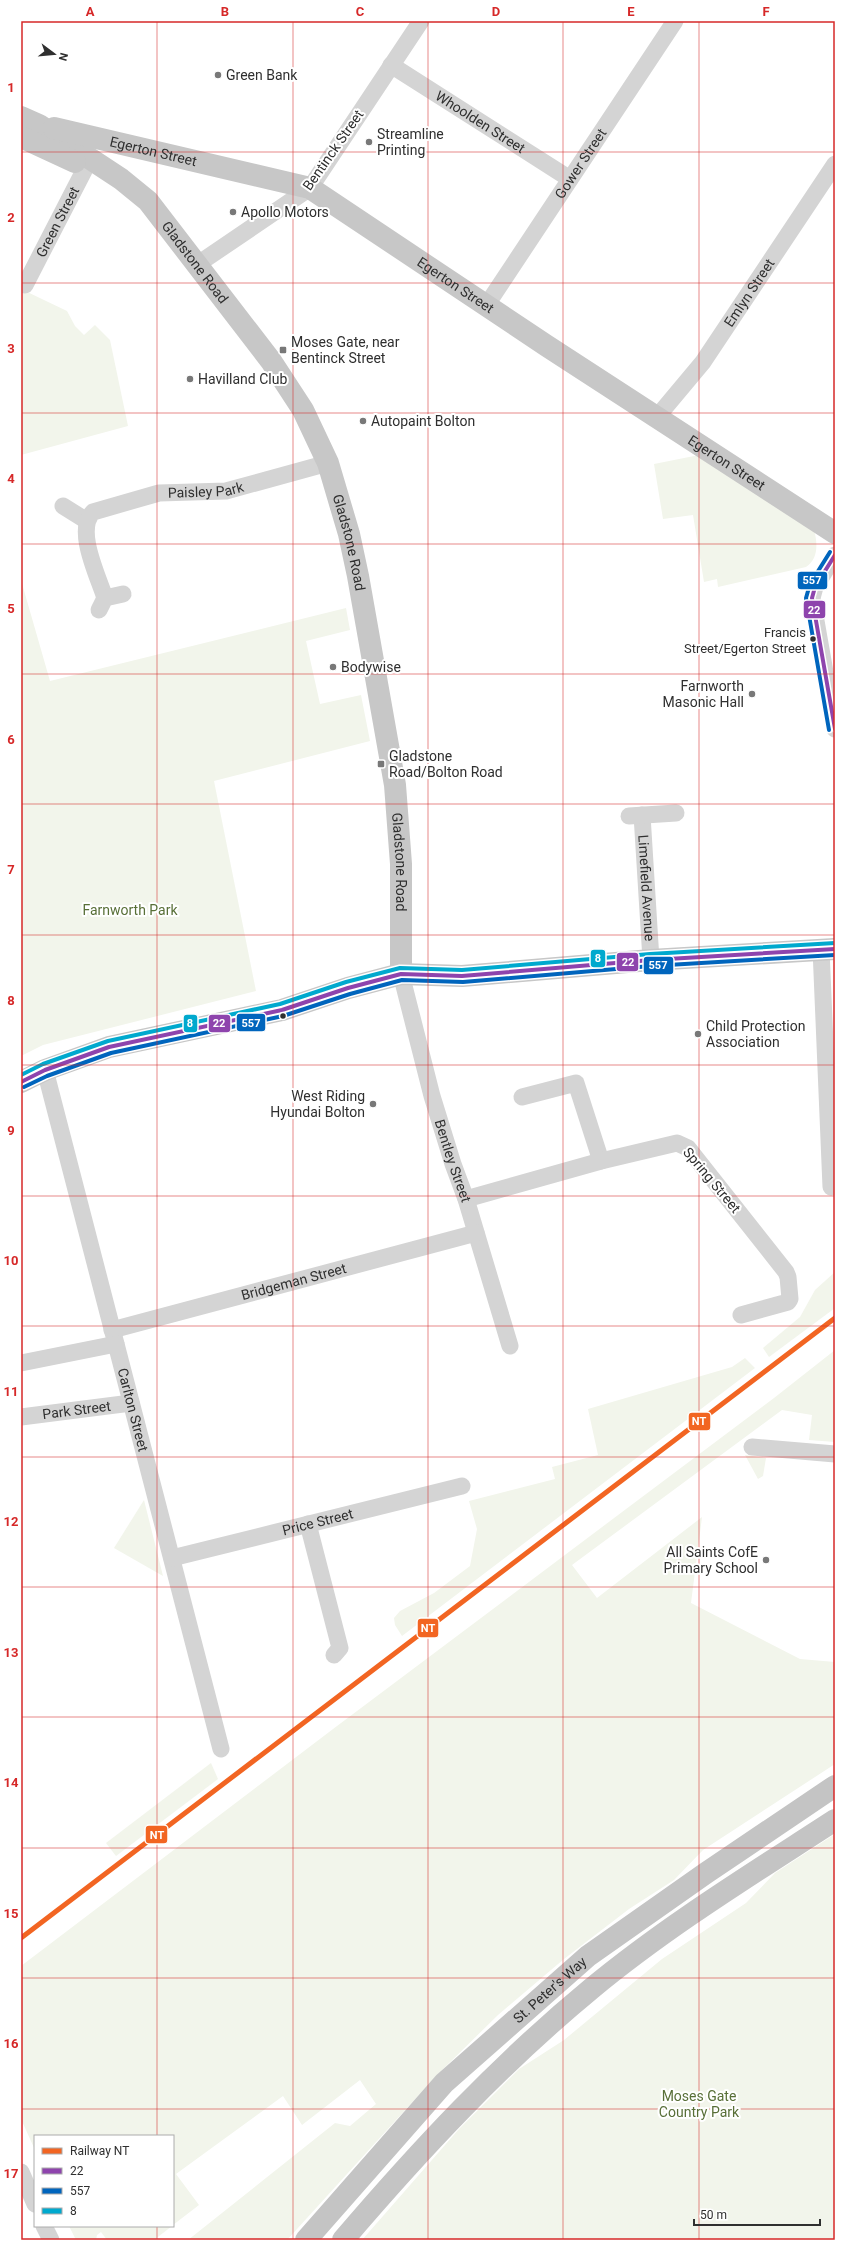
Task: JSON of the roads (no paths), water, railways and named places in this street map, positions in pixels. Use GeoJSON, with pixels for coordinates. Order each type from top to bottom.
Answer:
{"type":"FeatureCollection","features":[{"type":"Feature","properties":{"kind":"highway","name":"St. Peter's Way"},"geometry":{"type":"LineString","coordinates":[[306,2240],[444,2083],[588,1956],[706,1873],[835,1786]]}},
{"type":"Feature","properties":{"kind":"highway","name":"St. Peter's Way"},"geometry":{"type":"LineString","coordinates":[[343,2240],[400,2174],[492,2079],[590,1989],[688,1915],[835,1820]]}},
{"type":"Feature","properties":{"kind":"main road","name":"Egerton Street"},"geometry":{"type":"LineString","coordinates":[[30,121],[310,188],[486,306],[835,533]]}},
{"type":"Feature","properties":{"kind":"main road","name":"Gladstone Road"},"geometry":{"type":"LineString","coordinates":[[30,121],[88,163]]}},
{"type":"Feature","properties":{"kind":"main road","name":"Gladstone Road"},"geometry":{"type":"LineString","coordinates":[[21,137],[88,163],[121,179],[148,201],[198,264],[271,361],[303,410],[328,463],[349,534],[395,785],[401,864],[401,974]]}},
{"type":"Feature","properties":{"kind":"main road"},"geometry":{"type":"LineString","coordinates":[[21,1082],[45,1070],[109,1047],[282,1010],[348,988],[401,974],[462,976],[651,960],[828,949]]}},
{"type":"Feature","properties":{"kind":"street","name":"Bentinck Street"},"geometry":{"type":"LineString","coordinates":[[198,264],[310,188],[421,21]]}},
{"type":"Feature","properties":{"kind":"street","name":"Gower Street"},"geometry":{"type":"LineString","coordinates":[[486,306],[675,21]]}},
{"type":"Feature","properties":{"kind":"street","name":"Whoolden Street"},"geometry":{"type":"LineString","coordinates":[[391,65],[570,179]]}},
{"type":"Feature","properties":{"kind":"street","name":"Green Street"},"geometry":{"type":"LineString","coordinates":[[25,285],[88,163]]}},
{"type":"Feature","properties":{"kind":"street","name":"Emlyn Street"},"geometry":{"type":"LineString","coordinates":[[657,417],[703,362],[835,164]]}},
{"type":"Feature","properties":{"kind":"street","name":"Paisley Park"},"geometry":{"type":"LineString","coordinates":[[87,521],[93,512],[100,509],[159,493],[226,491],[328,463]]}},
{"type":"Feature","properties":{"kind":"street"},"geometry":{"type":"LineString","coordinates":[[63,506],[87,521],[86,537],[102,604],[123,594]]}},
{"type":"Feature","properties":{"kind":"street"},"geometry":{"type":"LineString","coordinates":[[835,555],[815,587],[812,598],[833,704],[835,729]]}},
{"type":"Feature","properties":{"kind":"street","name":"Limefield Avenue"},"geometry":{"type":"LineString","coordinates":[[651,960],[636,815],[676,813]]}},
{"type":"Feature","properties":{"kind":"street"},"geometry":{"type":"LineString","coordinates":[[828,949],[831,1187]]}},
{"type":"Feature","properties":{"kind":"street","name":"Bentley Street"},"geometry":{"type":"LineString","coordinates":[[401,974],[432,1096],[466,1200],[510,1346]]}},
{"type":"Feature","properties":{"kind":"street","name":"Carlton Street"},"geometry":{"type":"LineString","coordinates":[[45,1070],[221,1749]]}},
{"type":"Feature","properties":{"kind":"street"},"geometry":{"type":"LineString","coordinates":[[522,1097],[576,1083],[601,1162]]}},
{"type":"Feature","properties":{"kind":"street","name":"Spring Street"},"geometry":{"type":"LineString","coordinates":[[466,1200],[601,1162],[677,1143],[688,1148],[788,1277],[790,1299],[788,1302],[741,1315]]}},
{"type":"Feature","properties":{"kind":"street","name":"Bridgeman Street"},"geometry":{"type":"LineString","coordinates":[[21,1363],[476,1233]]}},
{"type":"Feature","properties":{"kind":"street","name":"Park Street"},"geometry":{"type":"LineString","coordinates":[[21,1417],[131,1403]]}},
{"type":"Feature","properties":{"kind":"street"},"geometry":{"type":"LineString","coordinates":[[752,1447],[835,1454]]}},
{"type":"Feature","properties":{"kind":"street","name":"Price Street"},"geometry":{"type":"LineString","coordinates":[[172,1558],[462,1486]]}},
{"type":"Feature","properties":{"kind":"street"},"geometry":{"type":"LineString","coordinates":[[308,1524],[341,1646]]}},
{"type":"Feature","properties":{"kind":"street"},"geometry":{"type":"LineString","coordinates":[[21,2172],[34,2202]]}},
{"type":"Feature","properties":{"kind":"street"},"geometry":{"type":"LineString","coordinates":[[44,2227],[51,2240]]}},
{"type":"Feature","properties":{"kind":"rail line","name":"NT"},"geometry":{"type":"LineString","coordinates":[[21,1938],[835,1318]]}},
{"type":"Feature","properties":{"kind":"place","name":"Green Bank"},"geometry":{"type":"Point","coordinates":[218,75]}},
{"type":"Feature","properties":{"kind":"place","name":"Streamline Printing"},"geometry":{"type":"Point","coordinates":[369,142]}},
{"type":"Feature","properties":{"kind":"place","name":"Apollo Motors"},"geometry":{"type":"Point","coordinates":[233,212]}},
{"type":"Feature","properties":{"kind":"place","name":"Moses Gate, near Bentinck Street"},"geometry":{"type":"Point","coordinates":[283,350]}},
{"type":"Feature","properties":{"kind":"place","name":"Havilland Club"},"geometry":{"type":"Point","coordinates":[190,379]}},
{"type":"Feature","properties":{"kind":"place","name":"Autopaint Bolton"},"geometry":{"type":"Point","coordinates":[363,421]}},
{"type":"Feature","properties":{"kind":"place","name":"Francis Street/Egerton Street"},"geometry":{"type":"Point","coordinates":[813,639]}},
{"type":"Feature","properties":{"kind":"place","name":"Bodywise"},"geometry":{"type":"Point","coordinates":[333,667]}},
{"type":"Feature","properties":{"kind":"place","name":"Farnworth Masonic Hall"},"geometry":{"type":"Point","coordinates":[752,694]}},
{"type":"Feature","properties":{"kind":"place","name":"Gladstone Road/Bolton Road"},"geometry":{"type":"Point","coordinates":[381,764]}},
{"type":"Feature","properties":{"kind":"place","name":"Child Protection Association"},"geometry":{"type":"Point","coordinates":[698,1034]}},
{"type":"Feature","properties":{"kind":"place","name":"West Riding Hyundai Bolton"},"geometry":{"type":"Point","coordinates":[373,1104]}},
{"type":"Feature","properties":{"kind":"place","name":"All Saints CofE Primary School"},"geometry":{"type":"Point","coordinates":[766,1560]}},
{"type":"Feature","properties":{"kind":"park label","name":"Farnworth Park"},"geometry":{"type":"Point","coordinates":[130,910]}},
{"type":"Feature","properties":{"kind":"park label","name":"Moses Gate Country Park"},"geometry":{"type":"Point","coordinates":[699,2104]}}]}
